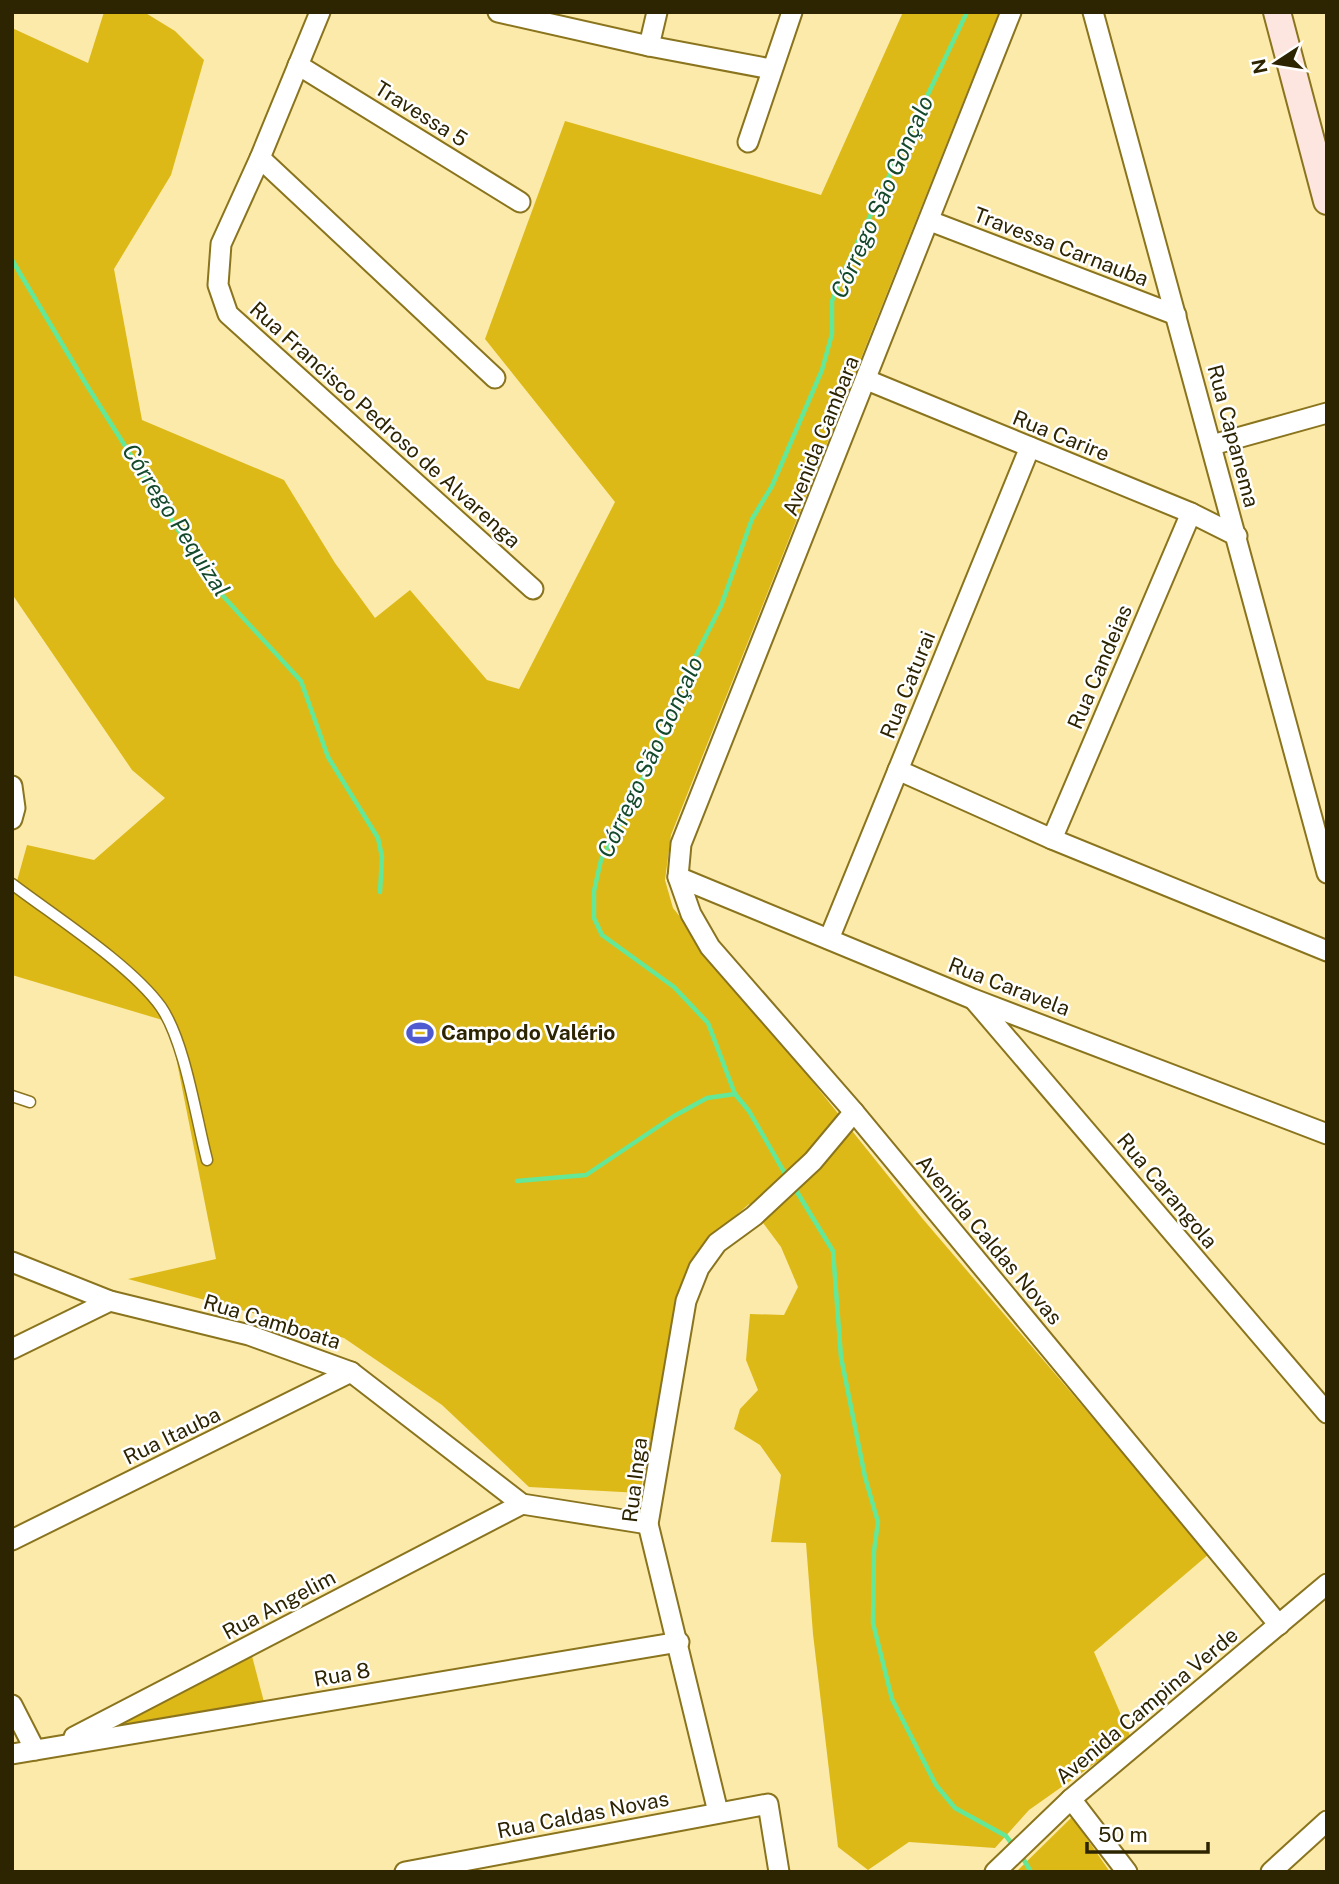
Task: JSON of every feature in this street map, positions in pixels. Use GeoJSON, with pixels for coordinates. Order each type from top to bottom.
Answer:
{"type":"FeatureCollection","features":[{"type":"Feature","properties":{"kind":"street","name":"Rua Francisco Pedroso de Alvarenga"},"geometry":{"type":"LineString","coordinates":[[320,12],[260,158],[221,244],[218,285],[228,314],[533,589]]}},
{"type":"Feature","properties":{"kind":"street"},"geometry":{"type":"LineString","coordinates":[[498,12],[649,46],[771,69]]}},
{"type":"Feature","properties":{"kind":"street"},"geometry":{"type":"LineString","coordinates":[[649,46],[657,12]]}},
{"type":"Feature","properties":{"kind":"street"},"geometry":{"type":"LineString","coordinates":[[748,142],[792,12]]}},
{"type":"Feature","properties":{"kind":"street","name":"Avenida Cambara"},"geometry":{"type":"LineString","coordinates":[[678,877],[681,844],[1011,12]]}},
{"type":"Feature","properties":{"kind":"street","name":"Rua Capanema"},"geometry":{"type":"LineString","coordinates":[[1093,12],[1327,873]]}},
{"type":"Feature","properties":{"kind":"street"},"geometry":{"type":"LineString","coordinates":[[1277,12],[1327,201]]}},
{"type":"Feature","properties":{"kind":"street","name":"Travessa 5"},"geometry":{"type":"LineString","coordinates":[[298,65],[520,202]]}},
{"type":"Feature","properties":{"kind":"street"},"geometry":{"type":"LineString","coordinates":[[260,158],[495,378]]}},
{"type":"Feature","properties":{"kind":"street","name":"Travessa Carnauba"},"geometry":{"type":"LineString","coordinates":[[930,221],[1176,315]]}},
{"type":"Feature","properties":{"kind":"street","name":"Rua Carire"},"geometry":{"type":"LineString","coordinates":[[867,380],[1191,513],[1237,536]]}},
{"type":"Feature","properties":{"kind":"street"},"geometry":{"type":"LineString","coordinates":[[1212,445],[1327,413]]}},
{"type":"Feature","properties":{"kind":"street","name":"Rua Caturai"},"geometry":{"type":"LineString","coordinates":[[829,939],[1030,447]]}},
{"type":"Feature","properties":{"kind":"street","name":"Rua Candeias"},"geometry":{"type":"LineString","coordinates":[[1052,839],[1191,513]]}},
{"type":"Feature","properties":{"kind":"street"},"geometry":{"type":"LineString","coordinates":[[898,769],[1052,839],[1327,951]]}},
{"type":"Feature","properties":{"kind":"street"},"geometry":{"type":"LineString","coordinates":[[12,786],[14,813]]}},
{"type":"Feature","properties":{"kind":"street","name":"Rua Caravela"},"geometry":{"type":"LineString","coordinates":[[678,877],[974,999],[1327,1134]]}},
{"type":"Feature","properties":{"kind":"street","name":"Avenida Caldas Novas"},"geometry":{"type":"LineString","coordinates":[[678,877],[691,914],[710,947],[853,1112],[1279,1625]]}},
{"type":"Feature","properties":{"kind":"street","name":"Rua Carangola"},"geometry":{"type":"LineString","coordinates":[[974,999],[1327,1413]]}},
{"type":"Feature","properties":{"kind":"street","name":"Rua Inga"},"geometry":{"type":"LineString","coordinates":[[718,1812],[679,1642],[648,1524],[686,1301],[699,1268],[717,1243],[754,1216],[813,1161],[853,1112]]}},
{"type":"Feature","properties":{"kind":"street","name":"Rua Camboata"},"geometry":{"type":"LineString","coordinates":[[12,1262],[110,1301],[249,1335],[351,1372],[522,1504],[648,1524]]}},
{"type":"Feature","properties":{"kind":"street"},"geometry":{"type":"LineString","coordinates":[[12,1349],[110,1301]]}},
{"type":"Feature","properties":{"kind":"street","name":"Rua Itauba"},"geometry":{"type":"LineString","coordinates":[[12,1540],[351,1372]]}},
{"type":"Feature","properties":{"kind":"street","name":"Rua Angelim"},"geometry":{"type":"LineString","coordinates":[[58,1746],[522,1504]]}},
{"type":"Feature","properties":{"kind":"street","name":"Avenida Campina Verde"},"geometry":{"type":"LineString","coordinates":[[995,1872],[1071,1799],[1327,1584]]}},
{"type":"Feature","properties":{"kind":"street","name":"Rua 8"},"geometry":{"type":"LineString","coordinates":[[12,1754],[679,1642]]}},
{"type":"Feature","properties":{"kind":"street"},"geometry":{"type":"LineString","coordinates":[[12,1705],[35,1750]]}},
{"type":"Feature","properties":{"kind":"street"},"geometry":{"type":"LineString","coordinates":[[1071,1799],[1127,1872]]}},
{"type":"Feature","properties":{"kind":"street","name":"Rua Caldas Novas"},"geometry":{"type":"LineString","coordinates":[[405,1872],[718,1812],[768,1805],[779,1872]]}},
{"type":"Feature","properties":{"kind":"street"},"geometry":{"type":"LineString","coordinates":[[1271,1872],[1325,1826]]}},
{"type":"Feature","properties":{"kind":"lane"},"geometry":{"type":"LineString","coordinates":[[12,884],[136,980],[162,1008],[177,1043],[207,1160]]}},
{"type":"Feature","properties":{"kind":"lane"},"geometry":{"type":"LineString","coordinates":[[12,1096],[30,1102]]}},
{"type":"Feature","properties":{"kind":"shaded area"},"geometry":{"type":"Polygon","coordinates":[[[104,12],[144,12],[175,31],[204,60],[171,175],[114,269],[142,420],[284,480],[335,563],[375,618],[410,590],[487,680],[519,689],[615,502],[485,339],[565,121],[821,195],[903,12],[999,12],[671,835],[665,880],[673,908],[922,1218],[1209,1554],[1094,1652],[1131,1738],[1029,1810],[995,1848],[909,1842],[868,1870],[838,1847],[813,1634],[806,1543],[771,1542],[781,1475],[760,1445],[734,1429],[740,1409],[758,1390],[746,1360],[750,1314],[784,1315],[798,1287],[781,1247],[749,1204],[724,1226],[682,1286],[640,1493],[529,1487],[442,1405],[344,1338],[128,1279],[216,1259],[169,1022],[12,975],[12,899],[27,845],[94,860],[165,798],[132,770],[12,594],[12,28],[88,63],[104,12]]]}},
{"type":"Feature","properties":{"kind":"shaded area"},"geometry":{"type":"Polygon","coordinates":[[[252,1656],[264,1702],[103,1731],[252,1656]]]}},
{"type":"Feature","properties":{"kind":"shaded area"},"geometry":{"type":"Polygon","coordinates":[[[1072,1817],[1110,1872],[1016,1872],[1072,1817]]]}},
{"type":"Feature","properties":{"kind":"waterway","name":"Córrego São Gonçalo"},"geometry":{"type":"LineString","coordinates":[[787,1177],[749,1111],[735,1094],[708,1023],[674,987],[602,935],[594,918],[594,891],[601,860],[658,748],[685,677],[721,606],[752,519],[772,486],[822,370],[832,334],[832,301],[844,271],[967,12]]}},
{"type":"Feature","properties":{"kind":"waterway","name":"Córrego Pequizal"},"geometry":{"type":"LineString","coordinates":[[12,260],[86,384],[212,584],[301,681],[328,757],[378,838],[382,857],[380,892]]}},
{"type":"Feature","properties":{"kind":"waterway","name":"Córrego Pequizal"},"geometry":{"type":"LineString","coordinates":[[517,1181],[586,1175],[674,1116],[707,1098],[735,1094]]}},
{"type":"Feature","properties":{"kind":"waterway","name":"Córrego São Gonçalo"},"geometry":{"type":"LineString","coordinates":[[794,1187],[833,1251],[841,1357],[865,1477],[878,1522],[874,1551],[873,1623],[892,1699],[936,1785],[955,1808],[1006,1836],[1013,1845]]}},
{"type":"Feature","properties":{"kind":"waterway","name":"Córrego São Gonçalo"},"geometry":{"type":"LineString","coordinates":[[1021,1855],[1031,1872]]}},
{"type":"Feature","properties":{"kind":"place","name":"Campo do Valério"},"geometry":{"type":"Point","coordinates":[420,1033]}}]}
